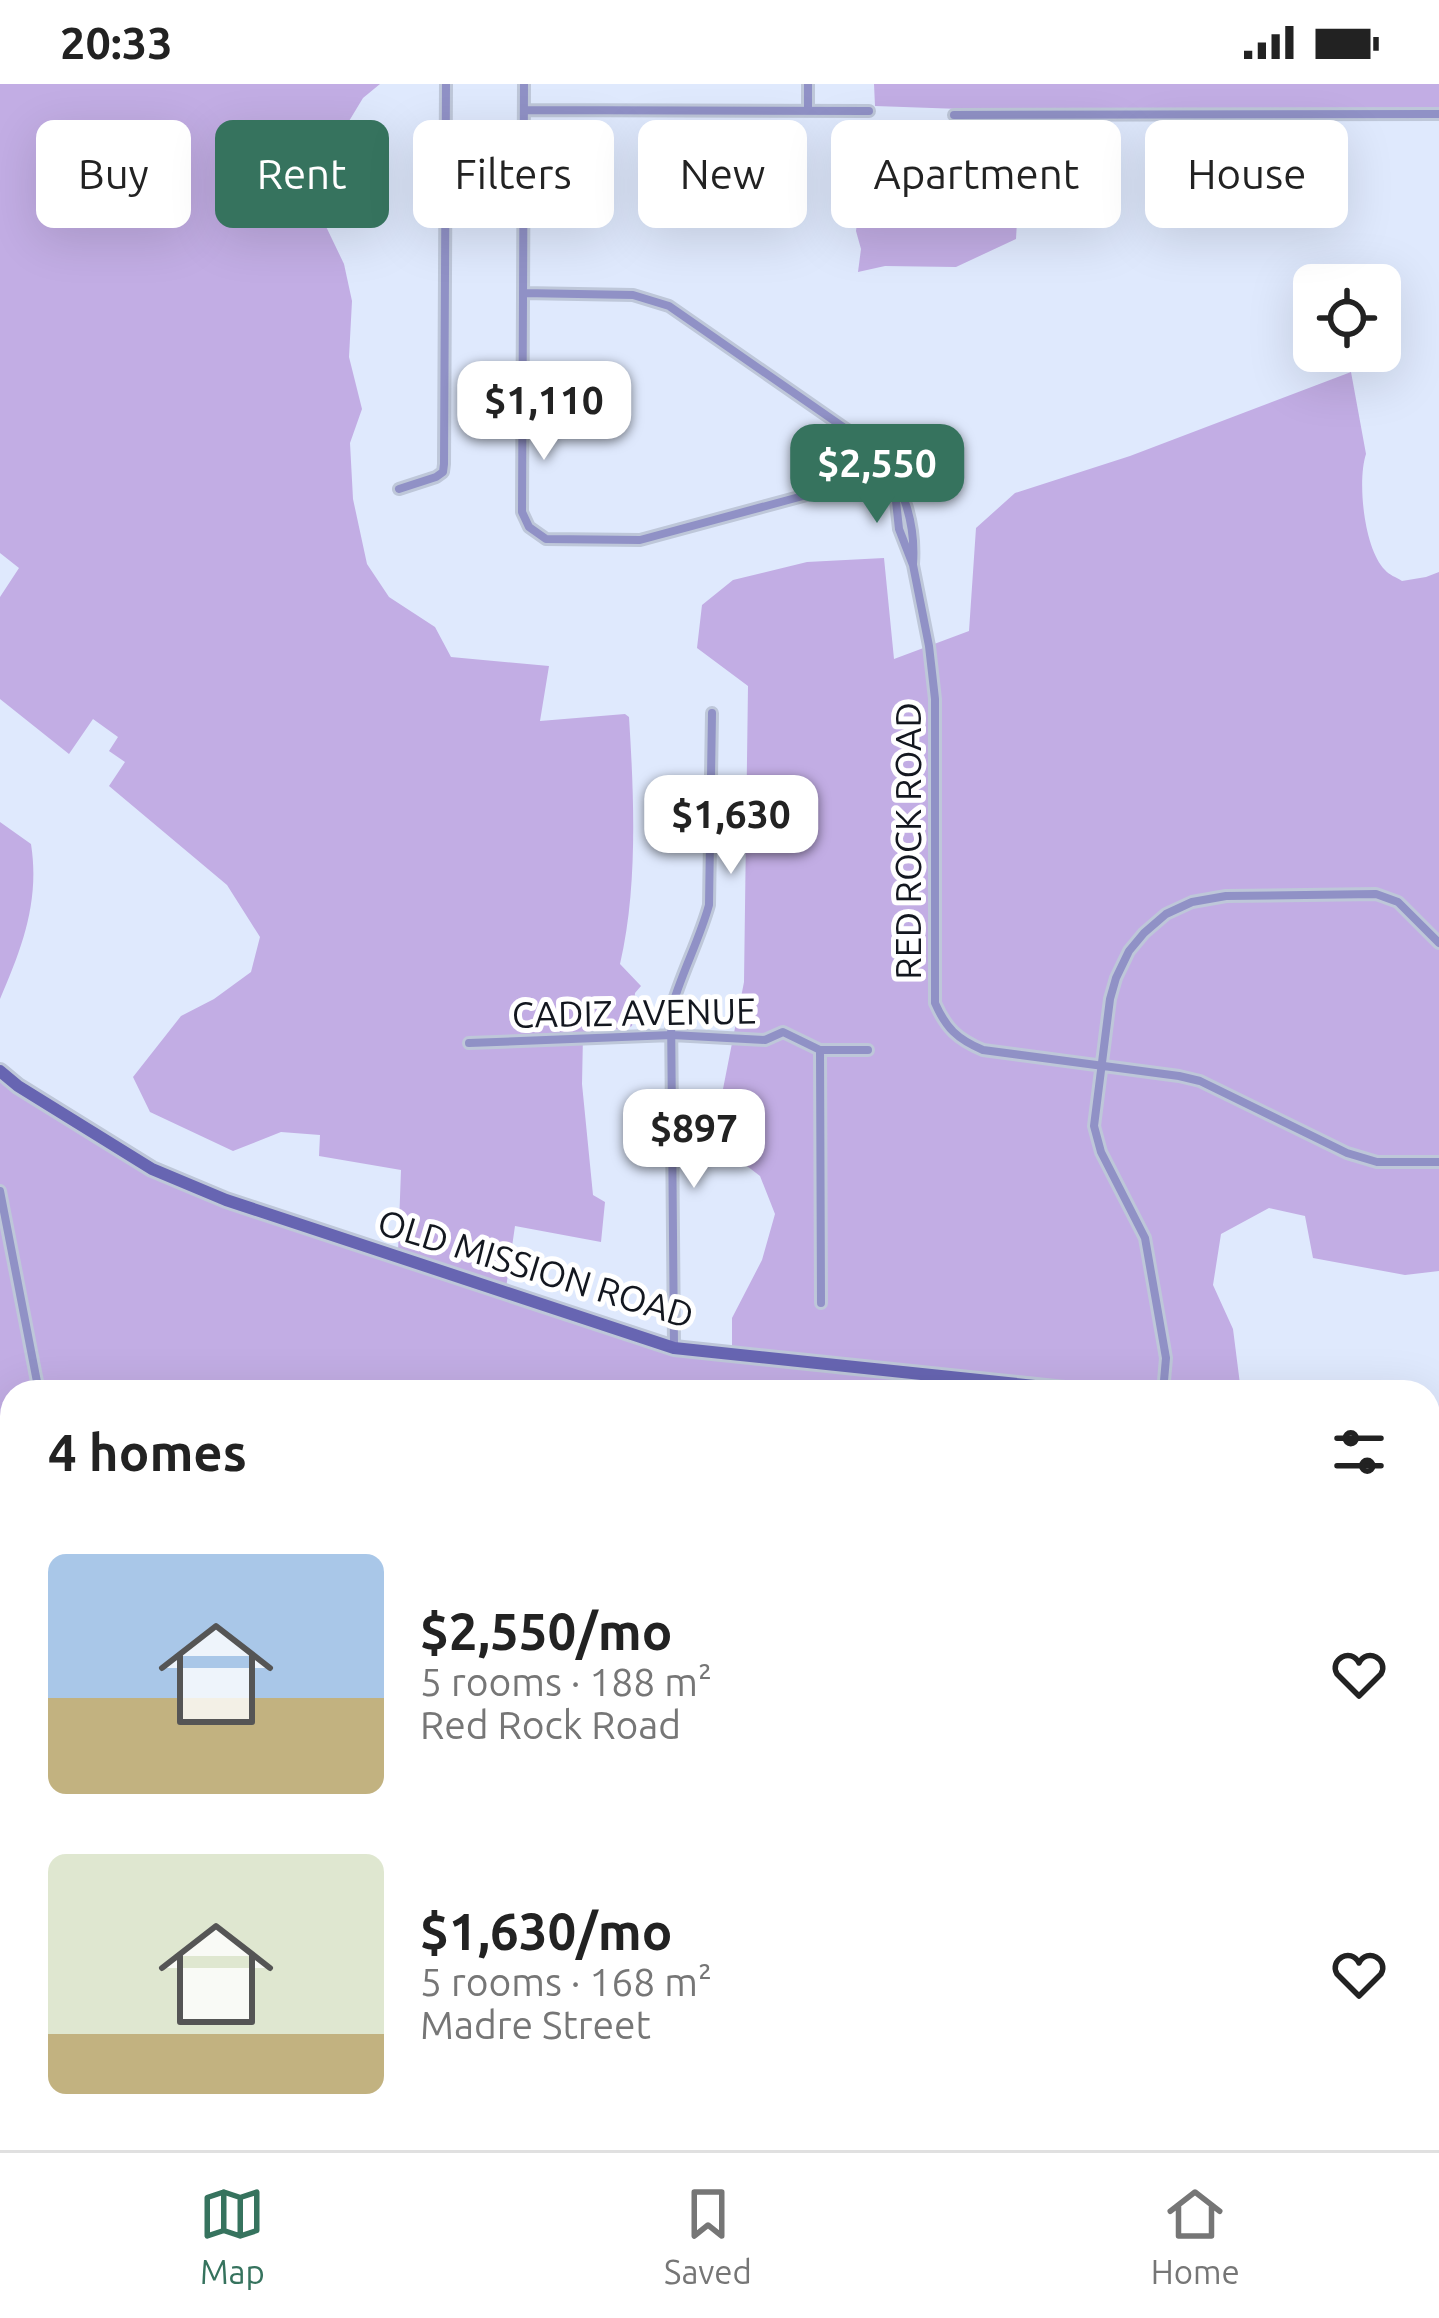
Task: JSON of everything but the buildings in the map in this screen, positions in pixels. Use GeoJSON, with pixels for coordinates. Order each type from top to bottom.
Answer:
{"type":"FeatureCollection","features":[{"type":"Feature","properties":{"kind":"street"},"geometry":{"type":"LineString","coordinates":[[399,489],[436,477],[444,464],[446,84]]}},
{"type":"Feature","properties":{"kind":"street"},"geometry":{"type":"LineString","coordinates":[[524,84],[522,512],[529,527],[546,539],[640,540],[814,493],[835,482],[865,442]]}},
{"type":"Feature","properties":{"kind":"street"},"geometry":{"type":"LineString","coordinates":[[808,84],[808,111]]}},
{"type":"Feature","properties":{"kind":"street"},"geometry":{"type":"LineString","coordinates":[[524,110],[869,111]]}},
{"type":"Feature","properties":{"kind":"street"},"geometry":{"type":"LineString","coordinates":[[954,115],[1439,114]]}},
{"type":"Feature","properties":{"kind":"street","name":"RED ROCK ROAD"},"geometry":{"type":"LineString","coordinates":[[523,293],[633,295],[669,306],[865,442],[882,454],[898,481],[911,520],[913,566]]}},
{"type":"Feature","properties":{"kind":"street","name":"RED ROCK ROAD"},"geometry":{"type":"LineString","coordinates":[[893,473],[898,520],[929,646],[935,699],[935,1003],[945,1026],[983,1050],[1200,1081],[1347,1153],[1377,1162],[1439,1162]]}},
{"type":"Feature","properties":{"kind":"street"},"geometry":{"type":"LineString","coordinates":[[898,520],[911,520]]}},
{"type":"Feature","properties":{"kind":"street"},"geometry":{"type":"LineString","coordinates":[[674,1348],[671,1010],[710,905],[712,713]]}},
{"type":"Feature","properties":{"kind":"street"},"geometry":{"type":"LineString","coordinates":[[1163,1380],[1166,1358],[1145,1238],[1101,1152],[1094,1126],[1110,999],[1130,951],[1166,914],[1192,902],[1226,896],[1376,894],[1398,902],[1439,943]]}},
{"type":"Feature","properties":{"kind":"street","name":"CADIZ AVENUE"},"geometry":{"type":"LineString","coordinates":[[469,1042],[672,1035],[765,1040],[783,1031],[820,1050],[868,1050]]}},
{"type":"Feature","properties":{"kind":"street"},"geometry":{"type":"LineString","coordinates":[[820,1050],[821,1303]]}},
{"type":"Feature","properties":{"kind":"street","name":"OLD MISSION ROAD"},"geometry":{"type":"LineString","coordinates":[[0,1071],[152,1169],[226,1200],[674,1348],[979,1380]]}},
{"type":"Feature","properties":{"kind":"street"},"geometry":{"type":"LineString","coordinates":[[0,1191],[38,1380]]}},
{"type":"Feature","properties":{"kind":"shaded area"},"geometry":{"type":"Polygon","coordinates":[[[0,84],[380,84],[363,98],[350,120],[215,120],[215,228],[327,228],[344,264],[352,301],[349,357],[362,409],[350,443],[353,499],[367,564],[389,597],[435,627],[451,657],[549,666],[540,721],[629,717],[632,873],[620,964],[641,986],[635,993],[632,1026],[601,1028],[583,1035],[582,1084],[593,1195],[605,1202],[601,1242],[515,1226],[506,1288],[398,1252],[401,1170],[319,1156],[320,1135],[281,1132],[233,1151],[150,1112],[133,1077],[181,1016],[251,972],[260,937],[227,885],[109,786],[125,762],[109,751],[118,737],[93,719],[69,754],[0,699],[0,597],[19,568],[0,553],[0,84]]]}},
{"type":"Feature","properties":{"kind":"shaded area"},"geometry":{"type":"Polygon","coordinates":[[[874,84],[1439,84],[1439,118],[1284,120],[875,106],[874,84]]]}},
{"type":"Feature","properties":{"kind":"shaded area"},"geometry":{"type":"Polygon","coordinates":[[[1017,228],[1016,239],[956,267],[885,266],[858,272],[861,249],[856,231],[1017,228]]]}},
{"type":"Feature","properties":{"kind":"shaded area"},"geometry":{"type":"Polygon","coordinates":[[[1351,372],[1366,454],[1363,497],[1372,547],[1385,570],[1402,581],[1439,572],[1439,1271],[1405,1275],[1313,1258],[1305,1216],[1269,1208],[1221,1234],[1213,1285],[1233,1329],[1239,1380],[1012,1380],[732,1350],[732,1318],[762,1260],[775,1214],[760,1176],[713,1140],[744,982],[748,686],[697,648],[702,605],[733,580],[807,562],[884,558],[894,659],[969,631],[976,528],[1015,493],[1130,456],[1351,372]]]}},
{"type":"Feature","properties":{"kind":"shaded area"},"geometry":{"type":"Polygon","coordinates":[[[0,822],[31,844],[33,885],[27,924],[0,999],[0,822]]]}},
{"type":"Feature","properties":{"kind":"shaded area"},"geometry":{"type":"Polygon","coordinates":[[[0,1080],[151,1174],[597,1329],[673,1353],[906,1380],[0,1380],[0,1080]]]}}]}
